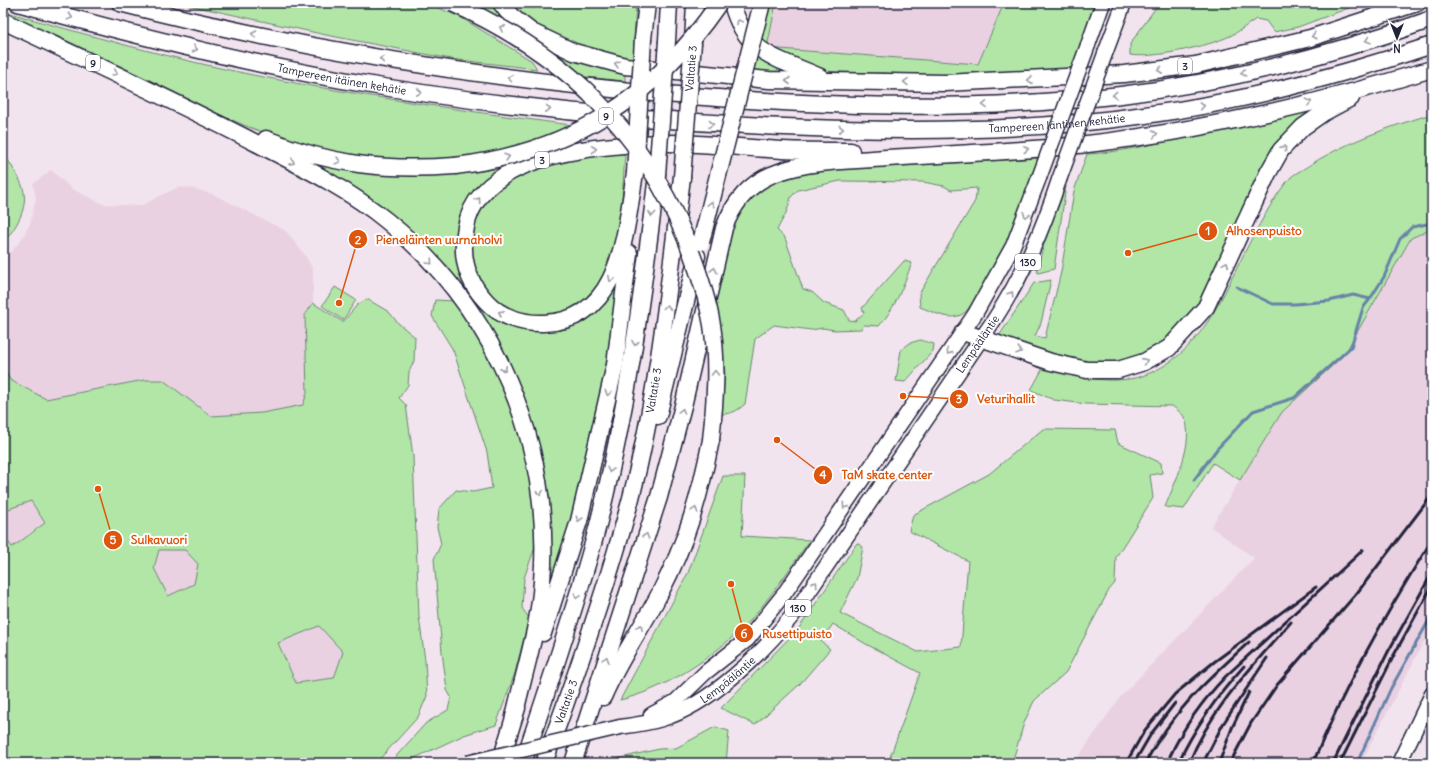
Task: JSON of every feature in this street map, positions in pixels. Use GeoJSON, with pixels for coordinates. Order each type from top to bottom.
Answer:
{"type":"FeatureCollection","features":[{"type":"Feature","properties":{"kind":"highway","name":"Tampereen itäinen kehätie"},"geometry":{"type":"LineString","coordinates":[[18,3],[182,46],[375,86],[574,112],[672,121]]}},
{"type":"Feature","properties":{"kind":"highway","name":"Tampereen läntinen kehätie"},"geometry":{"type":"LineString","coordinates":[[120,3],[186,20],[374,58],[475,74],[580,86],[675,94],[840,104],[945,106],[1031,103],[1121,95],[1190,84],[1270,68],[1376,38],[1432,20]]}},
{"type":"Feature","properties":{"kind":"highway"},"geometry":{"type":"LineString","coordinates":[[452,3],[513,33],[573,77],[599,101],[620,126],[659,182],[672,206],[691,252],[708,304],[712,326],[716,373],[716,399],[711,440],[702,486],[687,534],[660,594],[610,681],[574,763]]}},
{"type":"Feature","properties":{"kind":"highway"},"geometry":{"type":"LineString","coordinates":[[501,3],[511,16],[532,32],[574,52],[625,66],[769,80],[827,81]]}},
{"type":"Feature","properties":{"kind":"highway","name":"3"},"geometry":{"type":"LineString","coordinates":[[647,3],[643,39],[635,173],[619,261],[612,280],[595,302],[584,312],[570,319],[555,323],[537,323],[520,320],[492,308],[473,287],[467,269],[464,237],[472,209],[482,194],[497,179],[519,168],[573,152],[669,143],[784,150],[987,151],[1031,149],[1113,141],[1238,119],[1384,84],[1432,69]]}},
{"type":"Feature","properties":{"kind":"highway","name":"Valtatie 3"},"geometry":{"type":"LineString","coordinates":[[523,763],[594,539],[629,377],[642,297],[657,175],[669,3]]}},
{"type":"Feature","properties":{"kind":"highway","name":"Valtatie 3"},"geometry":{"type":"LineString","coordinates":[[544,763],[577,671],[610,570],[631,497],[666,309],[682,177],[695,3]]}},
{"type":"Feature","properties":{"kind":"highway","name":"9"},"geometry":{"type":"LineString","coordinates":[[3,22],[183,105],[269,140],[342,162],[398,169],[455,166],[488,162],[556,141],[588,127],[627,103],[654,81],[693,38],[719,3]]}},
{"type":"Feature","properties":{"kind":"highway","name":"3"},"geometry":{"type":"LineString","coordinates":[[732,3],[735,13],[752,42],[766,54],[784,64],[827,81],[945,83],[1015,81],[1124,74],[1196,65],[1310,38],[1418,3]]}},
{"type":"Feature","properties":{"kind":"highway"},"geometry":{"type":"LineString","coordinates":[[631,497],[653,435],[762,3]]}},
{"type":"Feature","properties":{"kind":"highway","name":"Tampereen läntinen kehätie"},"geometry":{"type":"LineString","coordinates":[[672,121],[838,129],[943,130],[1108,120],[1193,108],[1255,94],[1371,65],[1432,45]]}},
{"type":"Feature","properties":{"kind":"highway"},"geometry":{"type":"LineString","coordinates":[[963,332],[1052,362],[1087,370],[1118,370],[1144,362],[1170,348],[1206,307],[1268,173],[1281,150],[1303,127],[1323,113],[1340,103],[1384,84]]}},
{"type":"Feature","properties":{"kind":"highway"},"geometry":{"type":"LineString","coordinates":[[183,105],[307,169],[353,196],[387,220],[415,246],[447,280],[488,337],[519,404],[538,477],[543,514],[542,583],[538,617],[514,717]]}},
{"type":"Feature","properties":{"kind":"highway"},"geometry":{"type":"LineString","coordinates":[[574,763],[659,497],[684,402],[720,244],[728,217],[734,205],[752,185],[765,177],[780,171],[830,162],[987,151]]}},
{"type":"Feature","properties":{"kind":"highway"},"geometry":{"type":"LineString","coordinates":[[500,763],[579,521],[615,365],[629,252],[635,173]]}},
{"type":"Feature","properties":{"kind":"main road","name":"Lempääläntie"},"geometry":{"type":"LineString","coordinates":[[620,727],[648,716],[675,702],[706,672],[748,639],[759,627],[784,594],[963,332],[990,289],[1013,246],[1103,3]]}},
{"type":"Feature","properties":{"kind":"main road","name":"Lempääläntie"},"geometry":{"type":"LineString","coordinates":[[467,763],[620,727],[662,719],[701,701],[742,668],[778,634],[818,580],[1017,284],[1041,232],[1124,3]]}},
{"type":"Feature","properties":{"kind":"main road"},"geometry":{"type":"LineString","coordinates":[[1399,763],[1432,694]]}},
{"type":"Feature","properties":{"kind":"shaded area"},"geometry":{"type":"Polygon","coordinates":[[[776,3],[1004,3],[978,64],[766,48],[776,3]]]}},
{"type":"Feature","properties":{"kind":"shaded area"},"geometry":{"type":"Polygon","coordinates":[[[51,170],[72,189],[103,204],[140,206],[178,187],[191,188],[215,195],[286,231],[304,254],[313,269],[313,303],[305,315],[307,393],[303,405],[262,413],[211,416],[163,380],[144,380],[46,399],[10,380],[3,365],[3,257],[12,251],[21,240],[30,224],[36,198],[33,184],[51,170]]]}},
{"type":"Feature","properties":{"kind":"shaded area"},"geometry":{"type":"Polygon","coordinates":[[[1432,229],[1432,626],[1361,763],[1074,763],[1121,696],[1254,558],[1211,527],[1282,412],[1344,355],[1411,238],[1432,229]]]}},
{"type":"Feature","properties":{"kind":"shaded area"},"geometry":{"type":"Polygon","coordinates":[[[31,501],[45,523],[29,533],[24,540],[12,547],[3,535],[3,511],[31,501]]]}},
{"type":"Feature","properties":{"kind":"shaded area"},"geometry":{"type":"Polygon","coordinates":[[[159,550],[185,550],[198,564],[194,584],[168,596],[154,568],[159,550]]]}},
{"type":"Feature","properties":{"kind":"shaded area"},"geometry":{"type":"Polygon","coordinates":[[[319,626],[343,652],[334,678],[296,683],[278,643],[319,626]]]}},
{"type":"Feature","properties":{"kind":"green space"},"geometry":{"type":"Polygon","coordinates":[[[179,3],[427,3],[460,17],[532,61],[537,69],[451,59],[326,35],[179,3]]]}},
{"type":"Feature","properties":{"kind":"green space"},"geometry":{"type":"Polygon","coordinates":[[[470,3],[494,3],[513,26],[470,3]]]}},
{"type":"Feature","properties":{"kind":"green space"},"geometry":{"type":"Polygon","coordinates":[[[508,3],[636,3],[633,60],[578,45],[551,35],[527,20],[508,3]]]}},
{"type":"Feature","properties":{"kind":"green space"},"geometry":{"type":"Polygon","coordinates":[[[768,3],[776,3],[767,48],[978,64],[1004,3],[1096,3],[1071,72],[1002,76],[810,70],[789,63],[770,54],[757,42],[768,3]]]}},
{"type":"Feature","properties":{"kind":"green space"},"geometry":{"type":"Polygon","coordinates":[[[1159,3],[1362,3],[1298,27],[1274,32],[1266,21],[1256,19],[1233,34],[1209,44],[1180,51],[1152,55],[1130,55],[1130,44],[1159,3]]]}},
{"type":"Feature","properties":{"kind":"green space"},"geometry":{"type":"Polygon","coordinates":[[[3,11],[98,38],[258,76],[414,103],[571,125],[543,138],[508,151],[416,164],[312,150],[246,126],[137,79],[3,17],[3,11]]]}},
{"type":"Feature","properties":{"kind":"green space"},"geometry":{"type":"Polygon","coordinates":[[[546,44],[625,72],[625,81],[585,77],[546,44]]]}},
{"type":"Feature","properties":{"kind":"green space"},"geometry":{"type":"Polygon","coordinates":[[[753,52],[768,63],[794,76],[748,73],[753,52]]]}},
{"type":"Feature","properties":{"kind":"green space"},"geometry":{"type":"Polygon","coordinates":[[[1316,108],[1294,128],[1200,306],[1169,342],[1129,363],[1080,365],[999,336],[1034,283],[1051,280],[1041,323],[1035,336],[1045,338],[1061,272],[1074,191],[1087,154],[1140,147],[1316,108]]]}},
{"type":"Feature","properties":{"kind":"green space"},"geometry":{"type":"Polygon","coordinates":[[[1432,114],[1432,229],[1411,238],[1344,355],[1282,412],[1240,480],[1213,463],[1184,509],[1165,507],[1186,450],[1187,427],[1184,417],[1179,411],[1172,406],[1086,404],[1054,400],[1031,390],[1043,368],[1100,380],[1123,380],[1137,378],[1170,362],[1200,333],[1212,315],[1264,216],[1290,178],[1320,159],[1350,143],[1382,130],[1432,114]]]}},
{"type":"Feature","properties":{"kind":"green space"},"geometry":{"type":"Polygon","coordinates":[[[3,152],[23,188],[24,203],[23,210],[17,224],[3,242],[3,152]]]}},
{"type":"Feature","properties":{"kind":"green space"},"geometry":{"type":"Polygon","coordinates":[[[289,154],[425,175],[468,173],[506,167],[480,185],[466,206],[472,290],[543,329],[619,278],[606,367],[588,455],[574,514],[548,598],[533,435],[445,272],[289,154]]]}},
{"type":"Feature","properties":{"kind":"green space"},"geometry":{"type":"Polygon","coordinates":[[[603,154],[625,154],[615,257],[609,272],[597,291],[587,301],[578,307],[567,311],[541,316],[517,312],[498,301],[483,284],[474,263],[472,240],[477,216],[491,194],[513,178],[543,166],[576,158],[603,154]]]}},
{"type":"Feature","properties":{"kind":"green space"},"geometry":{"type":"Polygon","coordinates":[[[1039,158],[1005,250],[996,267],[968,309],[961,315],[954,317],[949,317],[920,307],[919,294],[975,201],[977,188],[951,190],[944,186],[923,182],[840,181],[798,190],[791,197],[787,211],[777,230],[785,238],[803,289],[812,292],[824,303],[844,310],[849,320],[855,321],[864,313],[862,308],[904,261],[912,263],[895,304],[879,326],[864,325],[861,329],[834,330],[823,328],[811,330],[774,325],[755,339],[745,404],[734,412],[721,414],[725,374],[722,338],[713,299],[733,224],[739,211],[754,193],[774,179],[829,170],[1039,158]]]}},
{"type":"Feature","properties":{"kind":"green space"},"geometry":{"type":"Polygon","coordinates":[[[1066,186],[1054,269],[1038,273],[1037,269],[1045,241],[1066,186]]]}},
{"type":"Feature","properties":{"kind":"green space"},"geometry":{"type":"Polygon","coordinates":[[[335,287],[356,300],[343,320],[322,306],[335,287]]]}},
{"type":"Feature","properties":{"kind":"green space"},"geometry":{"type":"Polygon","coordinates":[[[367,299],[389,312],[398,323],[415,337],[414,361],[409,372],[408,385],[399,398],[406,405],[413,456],[419,617],[425,660],[427,696],[418,717],[376,763],[262,763],[238,760],[230,763],[3,763],[3,535],[12,547],[45,523],[31,501],[3,511],[3,365],[10,380],[46,399],[144,380],[163,380],[211,416],[262,413],[303,405],[307,393],[305,315],[313,303],[343,322],[357,305],[367,299]],[[159,550],[154,568],[168,596],[194,584],[198,564],[185,550],[159,550]],[[319,626],[278,643],[296,683],[334,678],[343,652],[319,626]]]}},
{"type":"Feature","properties":{"kind":"green space"},"geometry":{"type":"Polygon","coordinates":[[[435,300],[455,301],[500,378],[515,417],[531,479],[536,523],[534,550],[524,578],[522,608],[529,618],[515,673],[496,725],[464,735],[404,763],[390,763],[426,723],[448,710],[451,697],[447,690],[442,652],[434,559],[441,544],[437,527],[439,509],[456,490],[473,492],[492,488],[487,452],[453,350],[432,316],[435,300]]]}},
{"type":"Feature","properties":{"kind":"green space"},"geometry":{"type":"Polygon","coordinates":[[[920,340],[934,344],[933,351],[905,382],[896,381],[901,350],[910,343],[920,340]]]}},
{"type":"Feature","properties":{"kind":"green space"},"geometry":{"type":"Polygon","coordinates":[[[1043,429],[1115,430],[1118,443],[1161,463],[1162,473],[1150,475],[1153,498],[1116,557],[1115,583],[1109,590],[1066,672],[1034,701],[1024,723],[1012,763],[888,763],[920,673],[866,644],[833,624],[821,641],[830,649],[800,684],[755,725],[721,708],[799,628],[857,543],[863,547],[857,578],[840,613],[918,652],[961,647],[968,561],[909,531],[913,515],[989,474],[1043,429]]]}},
{"type":"Feature","properties":{"kind":"green space"},"geometry":{"type":"Polygon","coordinates":[[[723,476],[745,476],[742,536],[810,540],[765,603],[746,625],[716,651],[691,669],[664,684],[635,696],[620,700],[688,573],[723,476]]]}},
{"type":"Feature","properties":{"kind":"green space"},"geometry":{"type":"Polygon","coordinates":[[[715,727],[729,731],[726,763],[610,763],[612,760],[659,749],[676,748],[715,727]]]}},
{"type":"Feature","properties":{"kind":"waterway"},"geometry":{"type":"LineString","coordinates":[[1237,287],[1273,304],[1329,301],[1353,295],[1370,299],[1384,277],[1400,239],[1412,227],[1432,223]]}},
{"type":"Feature","properties":{"kind":"waterway"},"geometry":{"type":"LineString","coordinates":[[1194,480],[1217,449],[1253,411],[1294,398],[1351,347],[1363,308],[1370,299]]}},
{"type":"Feature","properties":{"kind":"waterway"},"geometry":{"type":"LineString","coordinates":[[1357,763],[1391,688],[1432,615]]}},
{"type":"Feature","properties":{"kind":"railway"},"geometry":{"type":"LineString","coordinates":[[1230,763],[1251,723],[1277,685],[1357,593],[1432,495]]}},
{"type":"Feature","properties":{"kind":"railway"},"geometry":{"type":"LineString","coordinates":[[1313,763],[1325,734],[1353,677],[1383,621],[1432,540]]}},
{"type":"Feature","properties":{"kind":"railway"},"geometry":{"type":"LineString","coordinates":[[1170,756],[1181,734],[1210,694],[1226,676],[1363,550]]}},
{"type":"Feature","properties":{"kind":"railway"},"geometry":{"type":"LineString","coordinates":[[1333,763],[1388,652],[1432,573]]}},
{"type":"Feature","properties":{"kind":"railway"},"geometry":{"type":"LineString","coordinates":[[1340,763],[1394,655],[1432,586]]}},
{"type":"Feature","properties":{"kind":"railway"},"geometry":{"type":"LineString","coordinates":[[1126,763],[1145,730],[1175,694],[1214,662],[1316,587]]}},
{"type":"Feature","properties":{"kind":"railway"},"geometry":{"type":"LineString","coordinates":[[1189,763],[1209,724],[1234,688],[1291,622]]}},
{"type":"Feature","properties":{"kind":"railway"},"geometry":{"type":"LineString","coordinates":[[1145,763],[1167,727],[1191,698],[1218,670],[1249,642]]}},
{"type":"Feature","properties":{"kind":"railway"},"geometry":{"type":"LineString","coordinates":[[1203,763],[1223,724],[1267,658]]}},
{"type":"Feature","properties":{"kind":"railway"},"geometry":{"type":"LineString","coordinates":[[1178,763],[1207,712],[1244,666]]}},
{"type":"Feature","properties":{"kind":"railway"},"geometry":{"type":"LineString","coordinates":[[1219,763],[1232,728],[1249,692]]}},
{"type":"Feature","properties":{"kind":"railway"},"geometry":{"type":"LineString","coordinates":[[1134,763],[1151,734],[1175,703]]}},
{"type":"Feature","properties":{"kind":"place","name":"Alhosenpuisto"},"geometry":{"type":"Point","coordinates":[1128,253]}},
{"type":"Feature","properties":{"kind":"place","name":"Pieneläinten uurnaholvi"},"geometry":{"type":"Point","coordinates":[339,303]}},
{"type":"Feature","properties":{"kind":"place","name":"Veturihallit"},"geometry":{"type":"Point","coordinates":[903,396]}},
{"type":"Feature","properties":{"kind":"place","name":"TaM skate center"},"geometry":{"type":"Point","coordinates":[777,440]}},
{"type":"Feature","properties":{"kind":"place","name":"Sulkavuori"},"geometry":{"type":"Point","coordinates":[98,489]}},
{"type":"Feature","properties":{"kind":"place","name":"Rusettipuisto"},"geometry":{"type":"Point","coordinates":[731,584]}}]}
